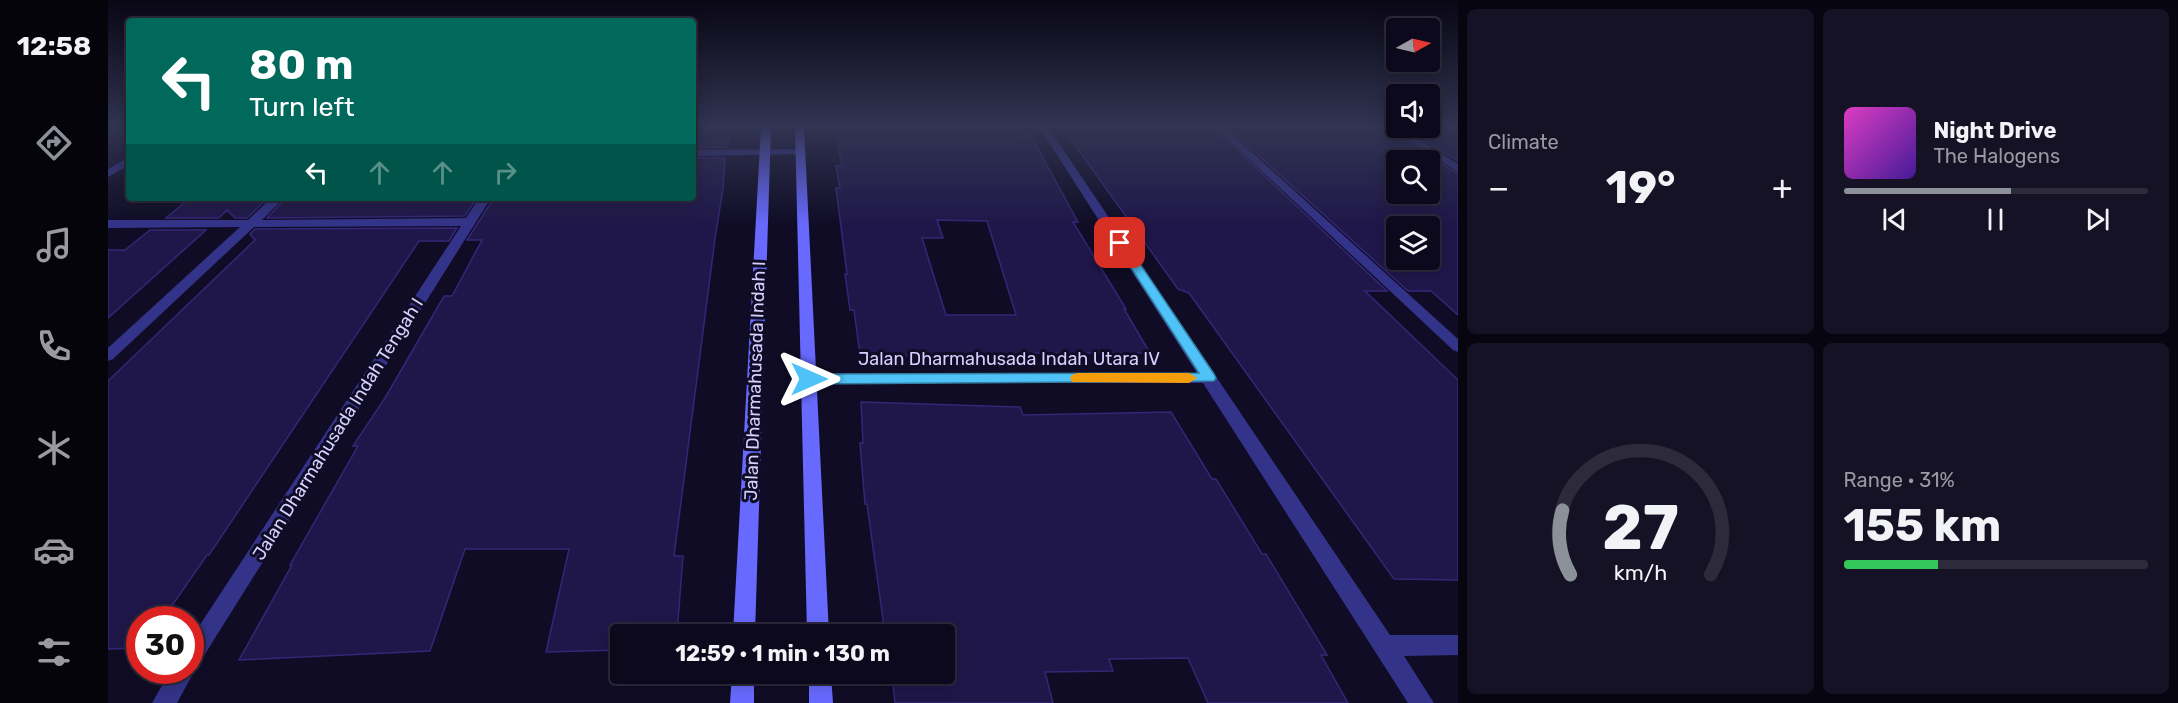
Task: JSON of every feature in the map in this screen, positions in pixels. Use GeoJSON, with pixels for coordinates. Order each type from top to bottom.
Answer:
{"type":"FeatureCollection","features":[{"type":"Feature","properties":{"kind":"main road","name":"Jalan Dharmahusada Indah I"},"geometry":{"type":"LineString","coordinates":[[744,624],[765,160]]}},
{"type":"Feature","properties":{"kind":"main road"},"geometry":{"type":"LineString","coordinates":[[800,160],[818,624]]}},
{"type":"Feature","properties":{"kind":"main road"},"geometry":{"type":"LineString","coordinates":[[742,703],[743,684]]}},
{"type":"Feature","properties":{"kind":"main road"},"geometry":{"type":"LineString","coordinates":[[820,684],[821,703]]}},
{"type":"Feature","properties":{"kind":"street","name":"Jalan Dharmahusada Indah Utara IV"},"geometry":{"type":"LineString","coordinates":[[1066,160],[1422,703]]}},
{"type":"Feature","properties":{"kind":"street"},"geometry":{"type":"LineString","coordinates":[[1255,160],[1458,347]]}},
{"type":"Feature","properties":{"kind":"street"},"geometry":{"type":"LineString","coordinates":[[1444,160],[1458,169]]}},
{"type":"Feature","properties":{"kind":"street"},"geometry":{"type":"LineString","coordinates":[[108,174],[126,162]]}},
{"type":"Feature","properties":{"kind":"street"},"geometry":{"type":"LineString","coordinates":[[108,357],[275,201]]}},
{"type":"Feature","properties":{"kind":"street","name":"Jalan Dharmahusada Indah Tengah I"},"geometry":{"type":"LineString","coordinates":[[204,639],[483,201]]}},
{"type":"Feature","properties":{"kind":"street"},"geometry":{"type":"LineString","coordinates":[[108,224],[469,222]]}},
{"type":"Feature","properties":{"kind":"street","name":"Jalan Dharmahusada Indah Utara IV"},"geometry":{"type":"LineString","coordinates":[[809,379],[1209,378]]}},
{"type":"Feature","properties":{"kind":"street"},"geometry":{"type":"LineString","coordinates":[[1385,646],[1458,645]]}},
{"type":"Feature","properties":{"kind":"street"},"geometry":{"type":"LineString","coordinates":[[164,703],[176,684]]}},
{"type":"Feature","properties":{"kind":"building"},"geometry":{"type":"Polygon","coordinates":[[[696,160],[725,160],[674,556],[683,556],[678,624],[610,624],[610,650],[546,652],[569,549],[465,549],[430,651],[239,660],[358,446],[353,446],[385,398],[444,296],[452,296],[482,240],[467,240],[492,201],[696,201],[696,160]]]}},
{"type":"Feature","properties":{"kind":"building"},"geometry":{"type":"Polygon","coordinates":[[[841,160],[1044,160],[1078,222],[1073,222],[1150,353],[1025,353],[1027,357],[860,355],[854,310],[850,310],[845,274],[847,274],[836,188],[840,188],[836,166],[842,166],[841,160]],[[937,220],[943,238],[922,238],[946,315],[1016,315],[987,221],[937,220]]]}},
{"type":"Feature","properties":{"kind":"building"},"geometry":{"type":"Polygon","coordinates":[[[1085,160],[1248,160],[1387,291],[1365,291],[1458,380],[1458,580],[1394,579],[1189,293],[1178,289],[1085,160]]]}},
{"type":"Feature","properties":{"kind":"building"},"geometry":{"type":"Polygon","coordinates":[[[1263,160],[1386,160],[1386,204],[1440,204],[1440,162],[1458,174],[1458,315],[1431,291],[1408,291],[1263,160]]]}},
{"type":"Feature","properties":{"kind":"building"},"geometry":{"type":"Polygon","coordinates":[[[186,201],[265,201],[247,218],[235,218],[227,210],[219,218],[166,218],[186,201]]]}},
{"type":"Feature","properties":{"kind":"building"},"geometry":{"type":"Polygon","coordinates":[[[283,201],[474,202],[465,216],[267,218],[283,201]]]}},
{"type":"Feature","properties":{"kind":"building"},"geometry":{"type":"Polygon","coordinates":[[[457,228],[449,241],[419,241],[209,555],[172,606],[126,606],[126,648],[108,649],[108,381],[255,240],[250,234],[255,229],[457,228]]]}},
{"type":"Feature","properties":{"kind":"building"},"geometry":{"type":"Polygon","coordinates":[[[150,230],[206,230],[108,318],[108,250],[125,250],[150,230]]]}},
{"type":"Feature","properties":{"kind":"building"},"geometry":{"type":"Polygon","coordinates":[[[861,402],[1020,407],[1023,415],[1171,412],[1262,554],[1266,554],[1327,655],[1321,655],[1348,703],[1208,703],[1188,658],[1109,659],[1113,671],[1045,672],[1053,703],[895,703],[893,684],[955,684],[955,624],[884,624],[867,504],[865,504],[860,443],[863,443],[861,402]]]}},
{"type":"Feature","properties":{"kind":"slow traffic"},"geometry":{"type":"LineString","coordinates":[[1077,378],[1189,378]]}},
{"type":"Feature","properties":{"kind":"route"},"geometry":{"type":"LineString","coordinates":[[809,379],[1209,378],[1120,243]]}}]}
